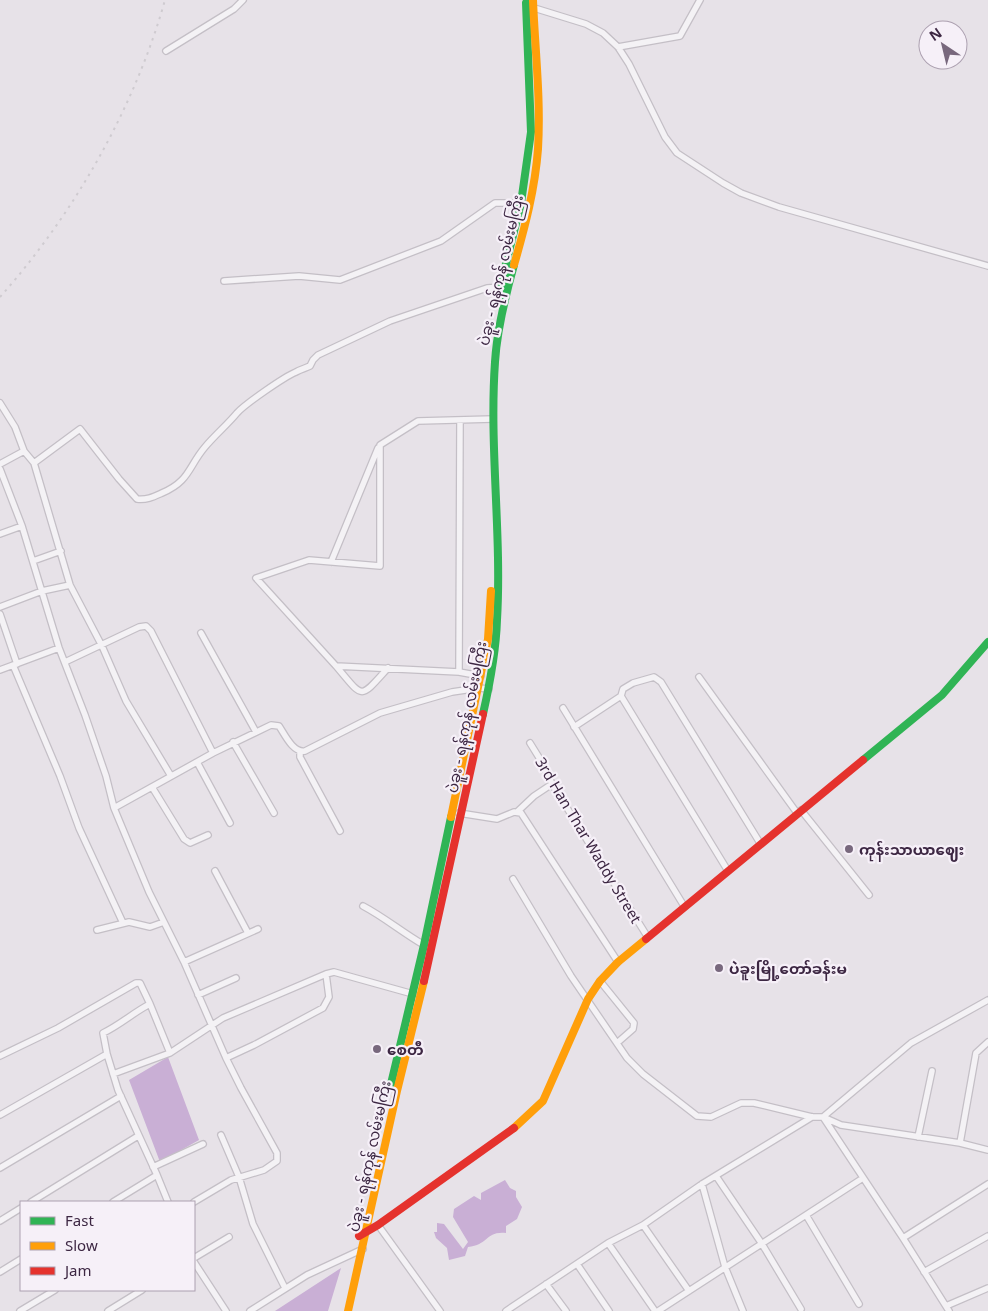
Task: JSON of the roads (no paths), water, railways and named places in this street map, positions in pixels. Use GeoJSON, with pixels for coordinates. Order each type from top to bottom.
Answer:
{"type":"FeatureCollection","features":[{"type":"Feature","properties":{"kind":"main road","name":"ပဲခူး - ရန်ကုန် လမ်းမကြီး"},"geometry":{"type":"LineString","coordinates":[[342,1311],[359,1251],[421,995],[462,813],[488,689],[496,640],[498,599],[488,358],[501,287],[536,170],[539,133],[530,3]]}},
{"type":"Feature","properties":{"kind":"main road","name":"ပဲခူး - ရန်ကုန် လမ်းမကြီး"},"geometry":{"type":"LineString","coordinates":[[363,1234],[390,1090],[424,945],[488,639],[491,598],[490,419],[495,359],[504,303],[526,203]]}},
{"type":"Feature","properties":{"kind":"main road"},"geometry":{"type":"LineString","coordinates":[[363,1234],[511,1131],[543,1101],[588,999],[600,981],[618,962],[760,843],[942,695],[988,642]]}},
{"type":"Feature","properties":{"kind":"main road","name":"ပဲခူး - ရန်ကုန် လမ်းမကြီး"},"geometry":{"type":"LineString","coordinates":[[348,1311],[359,1251]]}},
{"type":"Feature","properties":{"kind":"street"},"geometry":{"type":"LineString","coordinates":[[166,51],[234,8],[243,0]]}},
{"type":"Feature","properties":{"kind":"street"},"geometry":{"type":"LineString","coordinates":[[618,47],[680,36],[700,0]]}},
{"type":"Feature","properties":{"kind":"street"},"geometry":{"type":"LineString","coordinates":[[530,3],[603,32],[618,47],[629,64],[664,138],[677,153],[723,183],[741,193],[779,206],[988,266]]}},
{"type":"Feature","properties":{"kind":"street"},"geometry":{"type":"LineString","coordinates":[[224,281],[299,276],[340,280],[441,241],[495,203],[526,203]]}},
{"type":"Feature","properties":{"kind":"street"},"geometry":{"type":"LineString","coordinates":[[34,463],[80,429],[137,499],[147,500],[180,483],[205,447],[237,413],[296,372],[310,366],[318,355],[406,315],[487,288],[501,287]]}},
{"type":"Feature","properties":{"kind":"street"},"geometry":{"type":"LineString","coordinates":[[0,403],[15,428],[24,452],[34,463],[70,585],[102,646],[126,701],[171,776]]}},
{"type":"Feature","properties":{"kind":"street"},"geometry":{"type":"LineString","coordinates":[[331,562],[380,445],[418,421],[490,419]]}},
{"type":"Feature","properties":{"kind":"street"},"geometry":{"type":"LineString","coordinates":[[459,672],[460,420]]}},
{"type":"Feature","properties":{"kind":"street"},"geometry":{"type":"LineString","coordinates":[[380,445],[380,566],[309,560],[256,578],[356,690],[361,692],[367,691],[388,668]]}},
{"type":"Feature","properties":{"kind":"street"},"geometry":{"type":"LineString","coordinates":[[0,464],[24,452]]}},
{"type":"Feature","properties":{"kind":"street"},"geometry":{"type":"LineString","coordinates":[[0,469],[22,526],[59,648],[106,776],[114,808],[149,892],[184,962],[240,1088],[277,1153],[277,1161],[264,1170],[231,1180],[195,1201]]}},
{"type":"Feature","properties":{"kind":"street"},"geometry":{"type":"LineString","coordinates":[[0,534],[22,526]]}},
{"type":"Feature","properties":{"kind":"street"},"geometry":{"type":"LineString","coordinates":[[33,561],[60,551]]}},
{"type":"Feature","properties":{"kind":"street"},"geometry":{"type":"LineString","coordinates":[[0,607],[42,592],[70,585]]}},
{"type":"Feature","properties":{"kind":"street"},"geometry":{"type":"LineString","coordinates":[[0,614],[15,664],[79,828],[123,923]]}},
{"type":"Feature","properties":{"kind":"street"},"geometry":{"type":"LineString","coordinates":[[64,662],[102,646],[139,627],[146,626],[151,631],[213,753]]}},
{"type":"Feature","properties":{"kind":"street"},"geometry":{"type":"LineString","coordinates":[[201,633],[256,732]]}},
{"type":"Feature","properties":{"kind":"street"},"geometry":{"type":"LineString","coordinates":[[0,670],[59,648]]}},
{"type":"Feature","properties":{"kind":"street"},"geometry":{"type":"LineString","coordinates":[[336,666],[459,672],[481,676]]}},
{"type":"Feature","properties":{"kind":"street"},"geometry":{"type":"LineString","coordinates":[[574,727],[621,696],[623,689],[633,683],[654,677],[661,682],[760,843]]}},
{"type":"Feature","properties":{"kind":"street"},"geometry":{"type":"LineString","coordinates":[[699,677],[799,812],[869,895]]}},
{"type":"Feature","properties":{"kind":"street"},"geometry":{"type":"LineString","coordinates":[[300,752],[380,713],[452,692],[479,688],[488,689]]}},
{"type":"Feature","properties":{"kind":"street"},"geometry":{"type":"LineString","coordinates":[[621,696],[728,871]]}},
{"type":"Feature","properties":{"kind":"street"},"geometry":{"type":"LineString","coordinates":[[562,708],[684,906]]}},
{"type":"Feature","properties":{"kind":"street"},"geometry":{"type":"LineString","coordinates":[[114,808],[233,742],[271,724],[279,726],[300,752],[300,757],[340,831]]}},
{"type":"Feature","properties":{"kind":"street"},"geometry":{"type":"LineString","coordinates":[[233,742],[274,813]]}},
{"type":"Feature","properties":{"kind":"street","name":"3rd Han Thar Waddy Street"},"geometry":{"type":"LineString","coordinates":[[530,743],[543,764],[552,784],[648,936]]}},
{"type":"Feature","properties":{"kind":"street"},"geometry":{"type":"LineString","coordinates":[[196,762],[230,823]]}},
{"type":"Feature","properties":{"kind":"street"},"geometry":{"type":"LineString","coordinates":[[452,811],[497,819],[518,812],[534,796],[552,784]]}},
{"type":"Feature","properties":{"kind":"street"},"geometry":{"type":"LineString","coordinates":[[152,787],[184,839],[190,843],[208,835]]}},
{"type":"Feature","properties":{"kind":"street"},"geometry":{"type":"LineString","coordinates":[[518,812],[521,813],[618,962]]}},
{"type":"Feature","properties":{"kind":"street"},"geometry":{"type":"LineString","coordinates":[[215,871],[248,933]]}},
{"type":"Feature","properties":{"kind":"street"},"geometry":{"type":"LineString","coordinates":[[513,879],[571,976],[627,1058],[643,1074],[697,1116],[710,1117],[741,1103],[754,1102],[841,1124],[960,1143],[988,1150]]}},
{"type":"Feature","properties":{"kind":"street"},"geometry":{"type":"LineString","coordinates":[[362,906],[424,945]]}},
{"type":"Feature","properties":{"kind":"street"},"geometry":{"type":"LineString","coordinates":[[97,930],[129,922],[138,923],[150,928],[164,922]]}},
{"type":"Feature","properties":{"kind":"street"},"geometry":{"type":"LineString","coordinates":[[184,962],[258,929]]}},
{"type":"Feature","properties":{"kind":"street"},"geometry":{"type":"LineString","coordinates":[[113,1074],[170,1053],[223,1018],[326,974],[334,972],[413,994]]}},
{"type":"Feature","properties":{"kind":"street"},"geometry":{"type":"LineString","coordinates":[[226,1058],[323,1008],[329,997],[326,974]]}},
{"type":"Feature","properties":{"kind":"street"},"geometry":{"type":"LineString","coordinates":[[198,995],[236,978]]}},
{"type":"Feature","properties":{"kind":"street"},"geometry":{"type":"LineString","coordinates":[[600,981],[634,1023],[633,1029],[617,1043]]}},
{"type":"Feature","properties":{"kind":"street"},"geometry":{"type":"LineString","coordinates":[[0,1056],[58,1028],[136,983],[140,983],[170,1053]]}},
{"type":"Feature","properties":{"kind":"street"},"geometry":{"type":"LineString","coordinates":[[823,1118],[911,1044],[988,1000]]}},
{"type":"Feature","properties":{"kind":"street"},"geometry":{"type":"LineString","coordinates":[[150,1004],[138,1010],[116,1027],[103,1033],[106,1054],[121,1096],[168,1201]]}},
{"type":"Feature","properties":{"kind":"street"},"geometry":{"type":"LineString","coordinates":[[960,1143],[976,1053],[988,1042]]}},
{"type":"Feature","properties":{"kind":"street"},"geometry":{"type":"LineString","coordinates":[[0,1115],[106,1054]]}},
{"type":"Feature","properties":{"kind":"street"},"geometry":{"type":"LineString","coordinates":[[918,1137],[932,1072]]}},
{"type":"Feature","properties":{"kind":"street"},"geometry":{"type":"LineString","coordinates":[[0,1168],[121,1096]]}},
{"type":"Feature","properties":{"kind":"street"},"geometry":{"type":"LineString","coordinates":[[506,1311],[608,1243],[643,1225],[702,1184],[812,1117]]}},
{"type":"Feature","properties":{"kind":"street"},"geometry":{"type":"LineString","coordinates":[[823,1118],[948,1309],[988,1288]]}},
{"type":"Feature","properties":{"kind":"street"},"geometry":{"type":"LineString","coordinates":[[221,1135],[239,1177],[253,1224],[285,1288]]}},
{"type":"Feature","properties":{"kind":"street"},"geometry":{"type":"LineString","coordinates":[[33,1201],[138,1136]]}},
{"type":"Feature","properties":{"kind":"street"},"geometry":{"type":"LineString","coordinates":[[153,1167],[203,1144]]}},
{"type":"Feature","properties":{"kind":"street"},"geometry":{"type":"LineString","coordinates":[[115,1201],[157,1175]]}},
{"type":"Feature","properties":{"kind":"street"},"geometry":{"type":"LineString","coordinates":[[716,1176],[762,1244],[801,1309]]}},
{"type":"Feature","properties":{"kind":"street"},"geometry":{"type":"LineString","coordinates":[[608,1243],[656,1311],[863,1178]]}},
{"type":"Feature","properties":{"kind":"street"},"geometry":{"type":"LineString","coordinates":[[702,1184],[725,1267],[743,1311]]}},
{"type":"Feature","properties":{"kind":"street"},"geometry":{"type":"LineString","coordinates":[[903,1238],[988,1184]]}},
{"type":"Feature","properties":{"kind":"street"},"geometry":{"type":"LineString","coordinates":[[0,1221],[20,1209]]}},
{"type":"Feature","properties":{"kind":"street"},"geometry":{"type":"LineString","coordinates":[[806,1215],[859,1304]]}},
{"type":"Feature","properties":{"kind":"street"},"geometry":{"type":"LineString","coordinates":[[378,1225],[440,1311]]}},
{"type":"Feature","properties":{"kind":"street"},"geometry":{"type":"LineString","coordinates":[[643,1225],[689,1291]]}},
{"type":"Feature","properties":{"kind":"street"},"geometry":{"type":"LineString","coordinates":[[924,1272],[988,1236]]}},
{"type":"Feature","properties":{"kind":"street"},"geometry":{"type":"LineString","coordinates":[[195,1257],[229,1237]]}},
{"type":"Feature","properties":{"kind":"street"},"geometry":{"type":"LineString","coordinates":[[250,1311],[307,1275],[359,1251]]}},
{"type":"Feature","properties":{"kind":"street"},"geometry":{"type":"LineString","coordinates":[[0,1272],[20,1259]]}},
{"type":"Feature","properties":{"kind":"street"},"geometry":{"type":"LineString","coordinates":[[195,1264],[226,1311]]}},
{"type":"Feature","properties":{"kind":"street"},"geometry":{"type":"LineString","coordinates":[[577,1264],[609,1311]]}},
{"type":"Feature","properties":{"kind":"street"},"geometry":{"type":"LineString","coordinates":[[546,1284],[566,1311]]}},
{"type":"Feature","properties":{"kind":"street"},"geometry":{"type":"LineString","coordinates":[[20,1311],[53,1291]]}},
{"type":"Feature","properties":{"kind":"street"},"geometry":{"type":"LineString","coordinates":[[108,1311],[140,1291]]}},
{"type":"Feature","properties":{"kind":"railway"},"geometry":{"type":"LineString","coordinates":[[0,297],[53,231],[99,157],[137,80],[165,0]]}},
{"type":"Feature","properties":{"kind":"place","name":"ကုန်းသာယာဈေး"},"geometry":{"type":"Point","coordinates":[849,849]}},
{"type":"Feature","properties":{"kind":"place","name":"ပဲခူးမြို့တော်ခန်းမ"},"geometry":{"type":"Point","coordinates":[719,968]}},
{"type":"Feature","properties":{"kind":"place","name":"စေတီ"},"geometry":{"type":"Point","coordinates":[377,1049]}}]}
